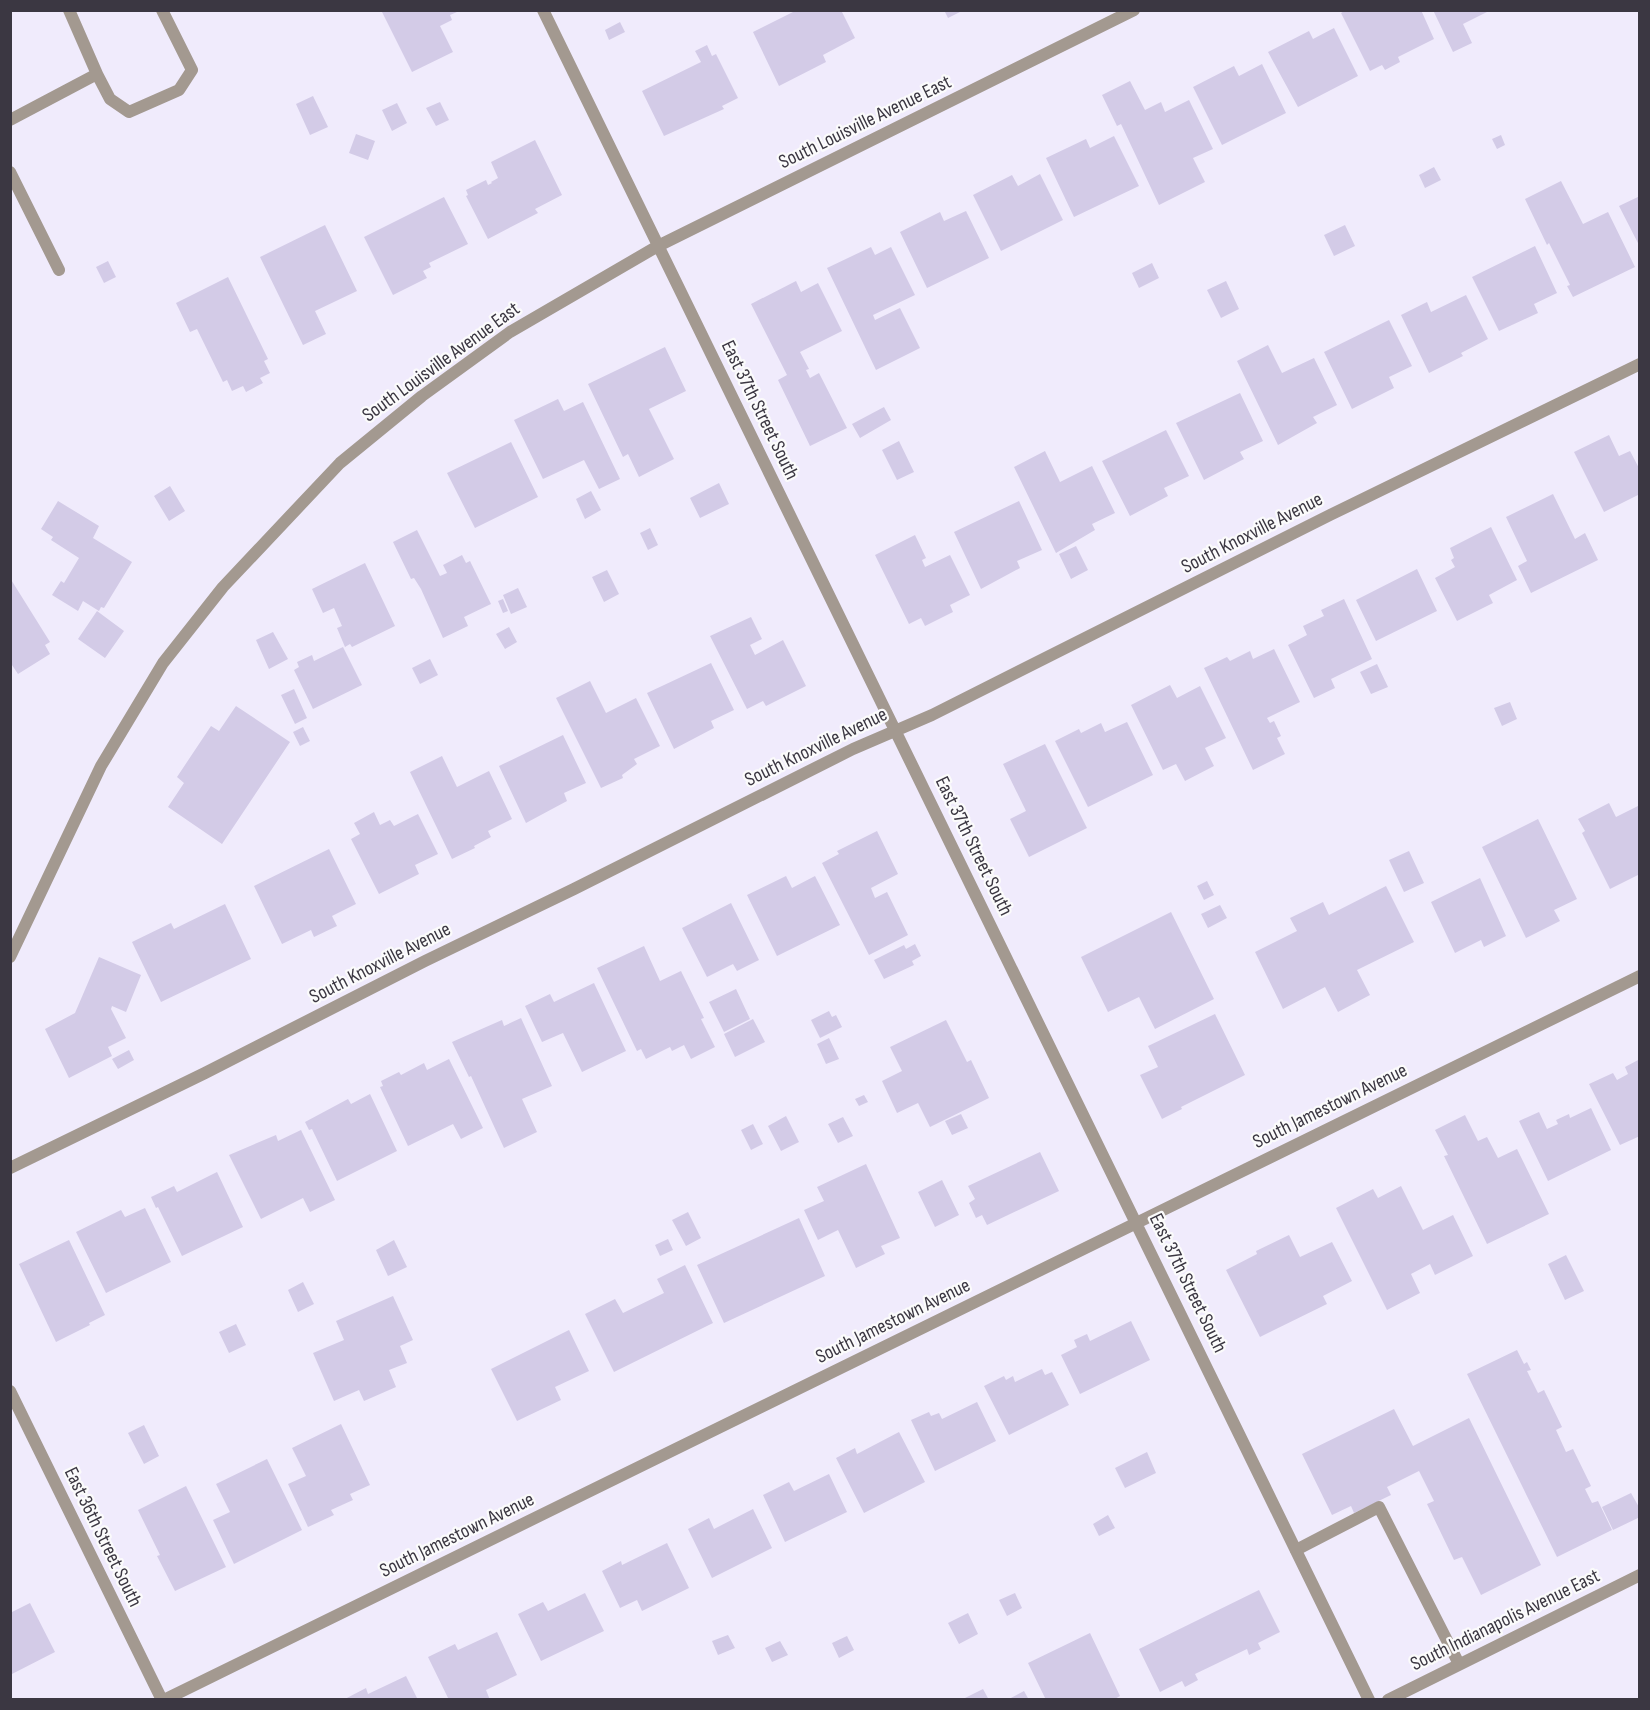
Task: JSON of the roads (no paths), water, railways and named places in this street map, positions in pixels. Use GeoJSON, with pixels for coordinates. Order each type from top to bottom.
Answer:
{"type":"FeatureCollection","features":[{"type":"Feature","properties":{"kind":"street"},"geometry":{"type":"LineString","coordinates":[[69,10],[110,99],[129,112],[179,90],[192,70],[162,10]]}},
{"type":"Feature","properties":{"kind":"street","name":"East 37th Street South"},"geometry":{"type":"LineString","coordinates":[[543,10],[1369,1700]]}},
{"type":"Feature","properties":{"kind":"street","name":"South Louisville Avenue East"},"geometry":{"type":"LineString","coordinates":[[10,957],[101,766],[163,663],[230,579],[340,463],[422,396],[510,332],[658,246],[1134,10]]}},
{"type":"Feature","properties":{"kind":"street"},"geometry":{"type":"LineString","coordinates":[[10,120],[97,74]]}},
{"type":"Feature","properties":{"kind":"street"},"geometry":{"type":"LineString","coordinates":[[10,172],[59,270]]}},
{"type":"Feature","properties":{"kind":"street","name":"South Knoxville Avenue"},"geometry":{"type":"LineString","coordinates":[[10,1168],[853,749],[942,710],[1330,515],[1640,364]]}},
{"type":"Feature","properties":{"kind":"street","name":"South Jamestown Avenue"},"geometry":{"type":"LineString","coordinates":[[163,1700],[1640,976]]}},
{"type":"Feature","properties":{"kind":"street","name":"East 36th Street South"},"geometry":{"type":"LineString","coordinates":[[10,1391],[163,1700]]}},
{"type":"Feature","properties":{"kind":"street"},"geometry":{"type":"LineString","coordinates":[[1296,1550],[1380,1507],[1459,1664]]}},
{"type":"Feature","properties":{"kind":"street","name":"South Indianapolis Avenue East"},"geometry":{"type":"LineString","coordinates":[[1388,1700],[1640,1575]]}}]}
